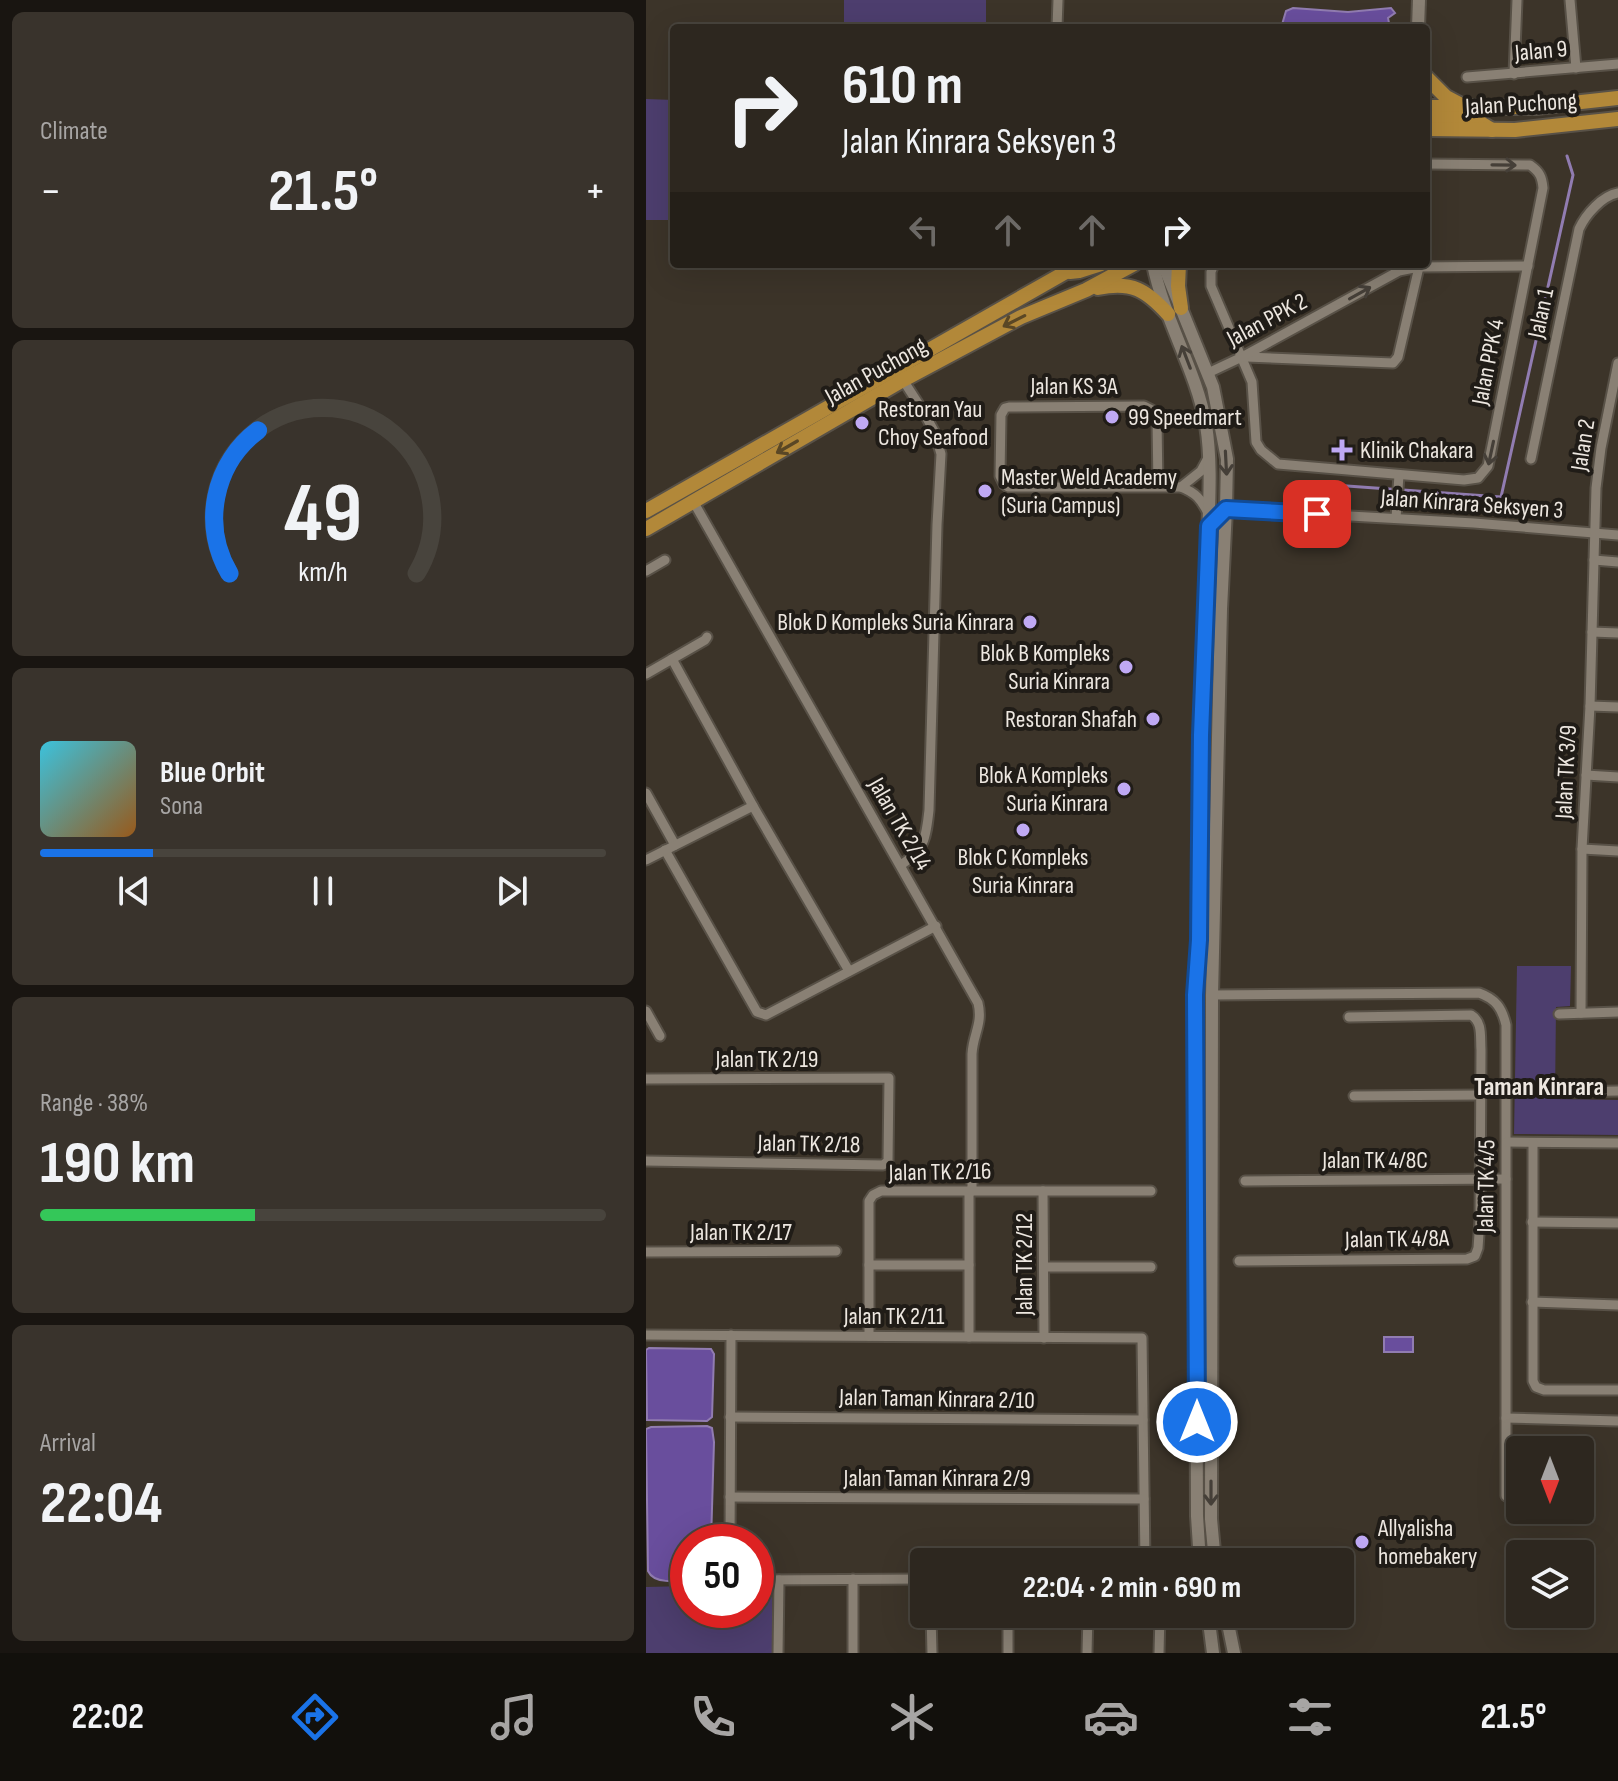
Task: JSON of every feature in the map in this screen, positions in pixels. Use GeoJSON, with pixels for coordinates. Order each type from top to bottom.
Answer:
{"type":"FeatureCollection","features":[{"type":"Feature","properties":{"kind":"main road"},"geometry":{"type":"LineString","coordinates":[[1418,24],[1419,0]]}},
{"type":"Feature","properties":{"kind":"main road"},"geometry":{"type":"LineString","coordinates":[[1430,81],[1446,97],[1463,106],[1482,108]]}},
{"type":"Feature","properties":{"kind":"main road","name":"Jalan Puchong"},"geometry":{"type":"LineString","coordinates":[[1430,107],[1536,107],[1618,98]]}},
{"type":"Feature","properties":{"kind":"main road"},"geometry":{"type":"LineString","coordinates":[[1430,117],[1474,119],[1492,130]]}},
{"type":"Feature","properties":{"kind":"main road","name":"Jalan Puchong"},"geometry":{"type":"LineString","coordinates":[[1430,129],[1515,130],[1618,119]]}},
{"type":"Feature","properties":{"kind":"main road","name":"Jalan Puchong"},"geometry":{"type":"LineString","coordinates":[[646,511],[1072,268]]}},
{"type":"Feature","properties":{"kind":"main road"},"geometry":{"type":"LineString","coordinates":[[1065,272],[1088,268]]}},
{"type":"Feature","properties":{"kind":"main road","name":"Jalan Puchong"},"geometry":{"type":"LineString","coordinates":[[646,529],[903,380],[1021,317],[1086,290],[1127,268]]}},
{"type":"Feature","properties":{"kind":"main road"},"geometry":{"type":"LineString","coordinates":[[1155,268],[1208,373],[1219,409],[1225,448],[1226,509],[1212,995],[1211,1519],[1214,1548]]}},
{"type":"Feature","properties":{"kind":"main road"},"geometry":{"type":"LineString","coordinates":[[1163,268],[1205,423],[1209,457],[1199,940],[1195,995],[1199,1548]]}},
{"type":"Feature","properties":{"kind":"main road"},"geometry":{"type":"LineString","coordinates":[[1175,311],[1179,268]]}},
{"type":"Feature","properties":{"kind":"main road"},"geometry":{"type":"LineString","coordinates":[[1086,290],[1126,285],[1150,295],[1175,311]]}},
{"type":"Feature","properties":{"kind":"main road"},"geometry":{"type":"LineString","coordinates":[[1199,940],[1202,985],[1212,995]]}},
{"type":"Feature","properties":{"kind":"main road"},"geometry":{"type":"LineString","coordinates":[[1196,1074],[1201,1016],[1212,995]]}},
{"type":"Feature","properties":{"kind":"main road"},"geometry":{"type":"LineString","coordinates":[[1210,1628],[1213,1653]]}},
{"type":"Feature","properties":{"kind":"main road"},"geometry":{"type":"LineString","coordinates":[[1229,1628],[1234,1653]]}},
{"type":"Feature","properties":{"kind":"street"},"geometry":{"type":"LineString","coordinates":[[1057,24],[1058,0]]}},
{"type":"Feature","properties":{"kind":"street"},"geometry":{"type":"LineString","coordinates":[[1514,74],[1517,0]]}},
{"type":"Feature","properties":{"kind":"street"},"geometry":{"type":"LineString","coordinates":[[1570,0],[1576,68]]}},
{"type":"Feature","properties":{"kind":"street","name":"Jalan 9"},"geometry":{"type":"LineString","coordinates":[[1467,77],[1618,64]]}},
{"type":"Feature","properties":{"kind":"street","name":"Jalan PPK 4"},"geometry":{"type":"LineString","coordinates":[[1212,268],[1211,286],[1252,382],[1256,442],[1278,464],[1399,479],[1478,478],[1488,466],[1543,188],[1539,171],[1530,165],[1430,164]]}},
{"type":"Feature","properties":{"kind":"street","name":"Jalan 1"},"geometry":{"type":"LineString","coordinates":[[1531,459],[1579,229],[1587,214],[1618,193]]}},
{"type":"Feature","properties":{"kind":"street","name":"Jalan PPK 2"},"geometry":{"type":"LineString","coordinates":[[1430,267],[1528,266]]}},
{"type":"Feature","properties":{"kind":"street","name":"Jalan PPK 2"},"geometry":{"type":"LineString","coordinates":[[1208,373],[1399,271],[1414,268]]}},
{"type":"Feature","properties":{"kind":"street"},"geometry":{"type":"LineString","coordinates":[[1242,357],[1393,363],[1398,357],[1419,268]]}},
{"type":"Feature","properties":{"kind":"street","name":"Jalan 2"},"geometry":{"type":"LineString","coordinates":[[1594,533],[1598,464],[1618,363]]}},
{"type":"Feature","properties":{"kind":"street"},"geometry":{"type":"LineString","coordinates":[[901,865],[916,855],[926,837],[929,810],[941,454],[935,433],[903,380]]}},
{"type":"Feature","properties":{"kind":"street","name":"Jalan KS 3A"},"geometry":{"type":"LineString","coordinates":[[1158,487],[1157,420],[1152,410],[1144,406],[1009,407],[1001,415],[1000,476],[1008,487],[1158,487],[1181,487]]}},
{"type":"Feature","properties":{"kind":"street"},"geometry":{"type":"LineString","coordinates":[[1209,457],[1201,471],[1181,487],[1200,498],[1209,521],[1226,509],[1209,494]]}},
{"type":"Feature","properties":{"kind":"street"},"geometry":{"type":"LineString","coordinates":[[1397,514],[1399,479]]}},
{"type":"Feature","properties":{"kind":"street","name":"Jalan TK 2/14"},"geometry":{"type":"LineString","coordinates":[[693,501],[978,1003],[981,1016],[972,1045],[969,1337]]}},
{"type":"Feature","properties":{"kind":"street","name":"Jalan Kinrara Seksyen 3"},"geometry":{"type":"LineString","coordinates":[[1226,509],[1397,514],[1618,535]]}},
{"type":"Feature","properties":{"kind":"street","name":"Jalan TK 3/9"},"geometry":{"type":"LineString","coordinates":[[1581,1013],[1582,849],[1590,706],[1594,533]]}},
{"type":"Feature","properties":{"kind":"street"},"geometry":{"type":"LineString","coordinates":[[646,571],[665,560]]}},
{"type":"Feature","properties":{"kind":"street"},"geometry":{"type":"LineString","coordinates":[[1594,560],[1618,562]]}},
{"type":"Feature","properties":{"kind":"street"},"geometry":{"type":"LineString","coordinates":[[1592,632],[1618,633]]}},
{"type":"Feature","properties":{"kind":"street"},"geometry":{"type":"LineString","coordinates":[[646,674],[707,637]]}},
{"type":"Feature","properties":{"kind":"street"},"geometry":{"type":"LineString","coordinates":[[672,659],[849,971]]}},
{"type":"Feature","properties":{"kind":"street"},"geometry":{"type":"LineString","coordinates":[[1590,706],[1618,707]]}},
{"type":"Feature","properties":{"kind":"street"},"geometry":{"type":"LineString","coordinates":[[1586,775],[1618,777]]}},
{"type":"Feature","properties":{"kind":"street"},"geometry":{"type":"LineString","coordinates":[[646,793],[675,845]]}},
{"type":"Feature","properties":{"kind":"street"},"geometry":{"type":"LineString","coordinates":[[646,860],[753,806]]}},
{"type":"Feature","properties":{"kind":"street"},"geometry":{"type":"LineString","coordinates":[[1582,849],[1618,851]]}},
{"type":"Feature","properties":{"kind":"street"},"geometry":{"type":"LineString","coordinates":[[665,850],[757,1012],[766,1015],[936,926]]}},
{"type":"Feature","properties":{"kind":"street","name":"Jalan TK 4/5"},"geometry":{"type":"LineString","coordinates":[[1212,995],[1479,993],[1497,1003],[1506,1025],[1506,1436]]}},
{"type":"Feature","properties":{"kind":"street"},"geometry":{"type":"LineString","coordinates":[[646,1011],[660,1036]]}},
{"type":"Feature","properties":{"kind":"street"},"geometry":{"type":"LineString","coordinates":[[1559,1014],[1618,1012]]}},
{"type":"Feature","properties":{"kind":"street","name":"Jalan TK 4/8A"},"geometry":{"type":"LineString","coordinates":[[1239,1261],[1467,1259],[1475,1256],[1481,1179],[1480,1024],[1477,1018],[1471,1015],[1349,1017]]}},
{"type":"Feature","properties":{"kind":"street","name":"Jalan TK 2/19"},"geometry":{"type":"LineString","coordinates":[[646,1079],[889,1078]]}},
{"type":"Feature","properties":{"kind":"street","name":"Jalan TK 2/18"},"geometry":{"type":"LineString","coordinates":[[646,1161],[883,1165],[888,1161],[889,1078]]}},
{"type":"Feature","properties":{"kind":"street"},"geometry":{"type":"LineString","coordinates":[[1564,1092],[1618,1091]]}},
{"type":"Feature","properties":{"kind":"street"},"geometry":{"type":"LineString","coordinates":[[1354,1096],[1481,1095]]}},
{"type":"Feature","properties":{"kind":"street"},"geometry":{"type":"LineString","coordinates":[[1507,1142],[1618,1143]]}},
{"type":"Feature","properties":{"kind":"street"},"geometry":{"type":"LineString","coordinates":[[1533,1143],[1533,1381],[1536,1387],[1544,1390],[1618,1390]]}},
{"type":"Feature","properties":{"kind":"street","name":"Jalan TK 4/8C"},"geometry":{"type":"LineString","coordinates":[[1245,1181],[1506,1179]]}},
{"type":"Feature","properties":{"kind":"street","name":"Jalan TK 2/16"},"geometry":{"type":"LineString","coordinates":[[869,1336],[869,1201],[873,1195],[881,1191],[1151,1191]]}},
{"type":"Feature","properties":{"kind":"street","name":"Jalan TK 2/12"},"geometry":{"type":"LineString","coordinates":[[1043,1191],[1044,1338]]}},
{"type":"Feature","properties":{"kind":"street"},"geometry":{"type":"LineString","coordinates":[[1532,1222],[1618,1223]]}},
{"type":"Feature","properties":{"kind":"street","name":"Jalan TK 2/17"},"geometry":{"type":"LineString","coordinates":[[646,1252],[836,1251]]}},
{"type":"Feature","properties":{"kind":"street"},"geometry":{"type":"LineString","coordinates":[[869,1265],[969,1265]]}},
{"type":"Feature","properties":{"kind":"street"},"geometry":{"type":"LineString","coordinates":[[1044,1267],[1151,1267]]}},
{"type":"Feature","properties":{"kind":"street"},"geometry":{"type":"LineString","coordinates":[[1532,1302],[1618,1305]]}},
{"type":"Feature","properties":{"kind":"street","name":"Jalan TK 2/11"},"geometry":{"type":"LineString","coordinates":[[646,1335],[1142,1338],[1143,1420]]}},
{"type":"Feature","properties":{"kind":"street"},"geometry":{"type":"LineString","coordinates":[[730,1524],[731,1335]]}},
{"type":"Feature","properties":{"kind":"street","name":"Jalan Taman Kinrara 2/10"},"geometry":{"type":"LineString","coordinates":[[730,1417],[1143,1420]]}},
{"type":"Feature","properties":{"kind":"street"},"geometry":{"type":"LineString","coordinates":[[1506,1418],[1618,1421]]}},
{"type":"Feature","properties":{"kind":"street"},"geometry":{"type":"LineString","coordinates":[[1143,1420],[1145,1548]]}},
{"type":"Feature","properties":{"kind":"street","name":"Jalan Taman Kinrara 2/9"},"geometry":{"type":"LineString","coordinates":[[730,1497],[1144,1499]]}},
{"type":"Feature","properties":{"kind":"street"},"geometry":{"type":"LineString","coordinates":[[853,1579],[853,1653]]}},
{"type":"Feature","properties":{"kind":"street"},"geometry":{"type":"LineString","coordinates":[[774,1580],[910,1579]]}},
{"type":"Feature","properties":{"kind":"street"},"geometry":{"type":"LineString","coordinates":[[778,1653],[779,1580]]}},
{"type":"Feature","properties":{"kind":"street"},"geometry":{"type":"LineString","coordinates":[[931,1628],[932,1653]]}},
{"type":"Feature","properties":{"kind":"street"},"geometry":{"type":"LineString","coordinates":[[1008,1628],[1008,1653]]}},
{"type":"Feature","properties":{"kind":"street"},"geometry":{"type":"LineString","coordinates":[[1087,1653],[1088,1628]]}},
{"type":"Feature","properties":{"kind":"street"},"geometry":{"type":"LineString","coordinates":[[1159,1653],[1160,1628]]}},
{"type":"Feature","properties":{"kind":"shaded area"},"geometry":{"type":"Polygon","coordinates":[[[844,0],[986,0],[986,24],[844,24],[844,0]]]}},
{"type":"Feature","properties":{"kind":"shaded area"},"geometry":{"type":"Polygon","coordinates":[[[1293,8],[1348,12],[1391,8],[1395,13],[1388,18],[1389,24],[1282,24],[1286,11],[1293,8]]]}},
{"type":"Feature","properties":{"kind":"shaded area"},"geometry":{"type":"Polygon","coordinates":[[[646,99],[670,100],[670,220],[646,220],[646,99]]]}},
{"type":"Feature","properties":{"kind":"shaded area"},"geometry":{"type":"Polygon","coordinates":[[[1517,966],[1571,966],[1570,1006],[1556,1007],[1555,1099],[1618,1100],[1618,1135],[1514,1134],[1517,966]]]}},
{"type":"Feature","properties":{"kind":"shaded area"},"geometry":{"type":"Polygon","coordinates":[[[1384,1337],[1413,1337],[1413,1352],[1384,1352],[1384,1337]]]}},
{"type":"Feature","properties":{"kind":"shaded area"},"geometry":{"type":"Polygon","coordinates":[[[711,1349],[714,1354],[712,1417],[707,1421],[647,1420],[646,1350],[711,1349]]]}},
{"type":"Feature","properties":{"kind":"shaded area"},"geometry":{"type":"Polygon","coordinates":[[[707,1426],[712,1428],[714,1442],[712,1524],[670,1524],[670,1581],[655,1578],[648,1571],[646,1429],[707,1426]]]}},
{"type":"Feature","properties":{"kind":"shaded area"},"geometry":{"type":"Polygon","coordinates":[[[670,1586],[670,1628],[772,1628],[772,1653],[646,1653],[646,1587],[670,1586]]]}},
{"type":"Feature","properties":{"kind":"waterway"},"geometry":{"type":"LineString","coordinates":[[1305,483],[1501,497],[1573,175],[1567,156]]}},
{"type":"Feature","properties":{"kind":"place","name":"99 Speedmart"},"geometry":{"type":"Point","coordinates":[1112,417]}},
{"type":"Feature","properties":{"kind":"place","name":"Restoran Yau Choy Seafood"},"geometry":{"type":"Point","coordinates":[862,423]}},
{"type":"Feature","properties":{"kind":"place","name":"Klinik Chakara"},"geometry":{"type":"Point","coordinates":[1342,450]}},
{"type":"Feature","properties":{"kind":"place","name":"Master Weld Academy (Suria Campus)"},"geometry":{"type":"Point","coordinates":[985,491]}},
{"type":"Feature","properties":{"kind":"place","name":"Blok D Kompleks Suria Kinrara"},"geometry":{"type":"Point","coordinates":[1030,622]}},
{"type":"Feature","properties":{"kind":"place","name":"Blok B Kompleks Suria Kinrara"},"geometry":{"type":"Point","coordinates":[1126,667]}},
{"type":"Feature","properties":{"kind":"place","name":"Restoran Shafah"},"geometry":{"type":"Point","coordinates":[1153,719]}},
{"type":"Feature","properties":{"kind":"place","name":"Blok A Kompleks Suria Kinrara"},"geometry":{"type":"Point","coordinates":[1124,789]}},
{"type":"Feature","properties":{"kind":"place","name":"Blok C Kompleks Suria Kinrara"},"geometry":{"type":"Point","coordinates":[1023,830]}},
{"type":"Feature","properties":{"kind":"place","name":"Allyalisha homebakery"},"geometry":{"type":"Point","coordinates":[1362,1542]}},
{"type":"Feature","properties":{"kind":"district","name":"Taman Kinrara"},"geometry":{"type":"Point","coordinates":[1539,1087]}},
{"type":"Feature","properties":{"kind":"route"},"geometry":{"type":"LineString","coordinates":[[1197,1422],[1195,995],[1209,526],[1226,509],[1317,514]]}}]}
